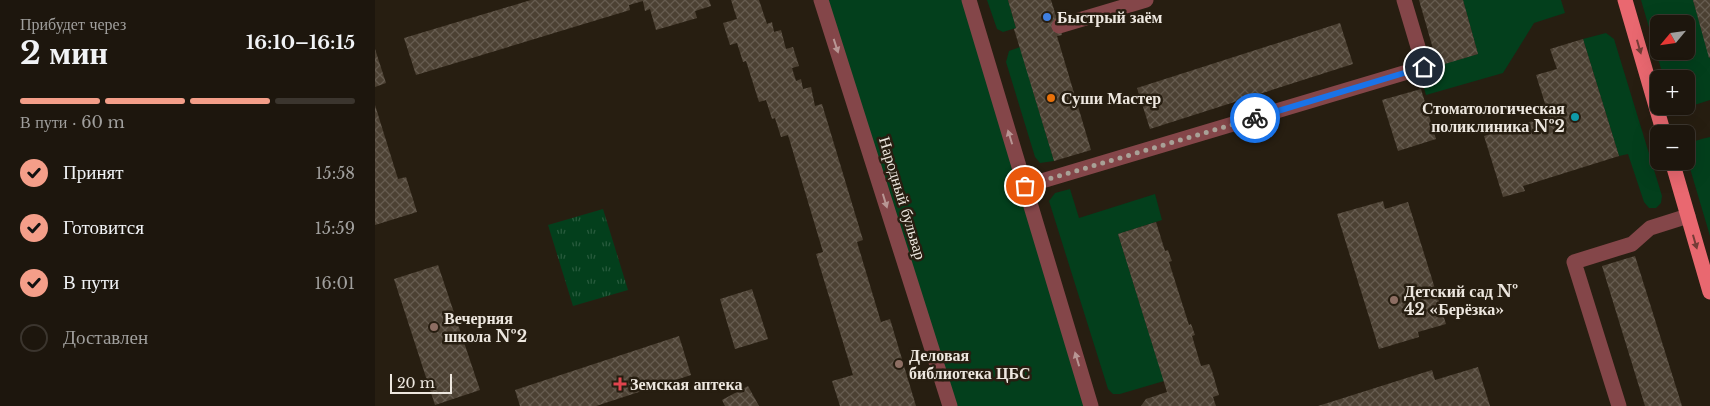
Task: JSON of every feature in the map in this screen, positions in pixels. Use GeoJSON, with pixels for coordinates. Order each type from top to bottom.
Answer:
{"type":"FeatureCollection","features":[{"type":"Feature","properties":{"kind":"main road"},"geometry":{"type":"LineString","coordinates":[[1625,0],[1661,125]]}},
{"type":"Feature","properties":{"kind":"main road"},"geometry":{"type":"LineString","coordinates":[[1675,170],[1710,292]]}},
{"type":"Feature","properties":{"kind":"street","name":"Народный бульвар"},"geometry":{"type":"LineString","coordinates":[[821,0],[950,406]]}},
{"type":"Feature","properties":{"kind":"street"},"geometry":{"type":"LineString","coordinates":[[969,0],[1091,406]]}},
{"type":"Feature","properties":{"kind":"street"},"geometry":{"type":"LineString","coordinates":[[1059,26],[1146,0]]}},
{"type":"Feature","properties":{"kind":"street"},"geometry":{"type":"LineString","coordinates":[[1025,186],[1424,67],[1404,0]]}},
{"type":"Feature","properties":{"kind":"street"},"geometry":{"type":"LineString","coordinates":[[1619,406],[1574,262],[1631,244],[1650,228],[1688,216]]}},
{"type":"Feature","properties":{"kind":"green space"},"geometry":{"type":"Polygon","coordinates":[[[824,0],[966,0],[1089,406],[952,406],[824,0]]]}},
{"type":"Feature","properties":{"kind":"green space"},"geometry":{"type":"Polygon","coordinates":[[[987,0],[1008,0],[1016,28],[1003,32],[997,29],[987,0]]]}},
{"type":"Feature","properties":{"kind":"green space"},"geometry":{"type":"Polygon","coordinates":[[[1463,0],[1561,0],[1565,13],[1534,23],[1503,73],[1426,95],[1419,71],[1478,54],[1463,0]]]}},
{"type":"Feature","properties":{"kind":"green space"},"geometry":{"type":"Polygon","coordinates":[[[1641,0],[1693,0],[1710,59],[1710,100],[1695,105],[1695,70],[1661,70],[1658,60],[1695,60],[1695,15],[1650,15],[1650,31],[1641,0]]]}},
{"type":"Feature","properties":{"kind":"green space"},"geometry":{"type":"Polygon","coordinates":[[[1606,33],[1614,39],[1650,157],[1650,170],[1654,170],[1662,196],[1661,203],[1656,208],[1649,208],[1644,202],[1628,154],[1619,156],[1583,39],[1606,33]]]}},
{"type":"Feature","properties":{"kind":"green space"},"geometry":{"type":"Polygon","coordinates":[[[1020,47],[1054,161],[1040,163],[1035,157],[1006,62],[1009,51],[1020,47]]]}},
{"type":"Feature","properties":{"kind":"green space"},"geometry":{"type":"Polygon","coordinates":[[[1710,137],[1710,236],[1690,170],[1695,170],[1695,142],[1710,137]]]}},
{"type":"Feature","properties":{"kind":"green space"},"geometry":{"type":"Polygon","coordinates":[[[1070,189],[1079,218],[1155,194],[1162,220],[1118,234],[1164,381],[1120,394],[1113,394],[1108,389],[1049,201],[1055,193],[1070,189]]]}},
{"type":"Feature","properties":{"kind":"green space"},"geometry":{"type":"Polygon","coordinates":[[[603,209],[628,290],[573,306],[548,225],[603,209]]]}},
{"type":"Feature","properties":{"kind":"building"},"geometry":{"type":"Polygon","coordinates":[[[531,0],[709,0],[711,6],[695,11],[697,18],[656,30],[650,9],[645,11],[643,1],[629,5],[630,10],[416,75],[404,38],[531,0]]]}},
{"type":"Feature","properties":{"kind":"building"},"geometry":{"type":"Polygon","coordinates":[[[731,0],[759,0],[767,24],[772,22],[774,32],[781,30],[786,49],[793,47],[799,66],[792,68],[796,81],[801,79],[803,89],[811,87],[815,106],[822,104],[863,240],[857,242],[881,322],[890,319],[916,406],[840,406],[832,381],[853,375],[816,254],[823,252],[788,135],[781,137],[775,118],[772,119],[766,100],[759,102],[746,61],[743,62],[737,43],[730,45],[723,23],[737,19],[731,0]]]}},
{"type":"Feature","properties":{"kind":"building"},"geometry":{"type":"Polygon","coordinates":[[[1008,0],[1051,0],[1062,35],[1057,36],[1091,150],[1054,161],[1014,29],[1016,28],[1008,0]]]}},
{"type":"Feature","properties":{"kind":"building"},"geometry":{"type":"Polygon","coordinates":[[[1419,0],[1463,0],[1478,54],[1438,66],[1419,0]]]}},
{"type":"Feature","properties":{"kind":"building"},"geometry":{"type":"Polygon","coordinates":[[[1693,0],[1710,0],[1709,58],[1693,0]]]}},
{"type":"Feature","properties":{"kind":"building"},"geometry":{"type":"Polygon","coordinates":[[[1340,23],[1353,64],[1150,129],[1137,88],[1340,23]]]}},
{"type":"Feature","properties":{"kind":"building","name":"Стоматологическая поликлиника №2"},"geometry":{"type":"Polygon","coordinates":[[[1583,39],[1619,156],[1523,186],[1525,191],[1503,197],[1484,136],[1549,116],[1536,75],[1557,69],[1550,49],[1583,39]]]}},
{"type":"Feature","properties":{"kind":"building"},"geometry":{"type":"Polygon","coordinates":[[[375,49],[386,83],[375,87],[375,49]]]}},
{"type":"Feature","properties":{"kind":"building"},"geometry":{"type":"Polygon","coordinates":[[[1421,89],[1436,139],[1398,151],[1382,100],[1421,89]]]}},
{"type":"Feature","properties":{"kind":"building"},"geometry":{"type":"Polygon","coordinates":[[[375,105],[398,179],[406,177],[417,212],[375,225],[375,105]]]}},
{"type":"Feature","properties":{"kind":"building"},"geometry":{"type":"Polygon","coordinates":[[[1383,201],[1385,209],[1408,202],[1446,324],[1418,332],[1419,337],[1379,349],[1337,214],[1383,201]]]}},
{"type":"Feature","properties":{"kind":"building"},"geometry":{"type":"Polygon","coordinates":[[[1156,222],[1165,251],[1168,250],[1172,261],[1169,262],[1189,325],[1191,324],[1195,335],[1192,336],[1201,366],[1209,364],[1212,371],[1219,395],[1213,397],[1216,406],[1141,406],[1146,399],[1167,392],[1118,234],[1156,222]]]}},
{"type":"Feature","properties":{"kind":"building"},"geometry":{"type":"Polygon","coordinates":[[[1635,256],[1682,406],[1645,406],[1602,266],[1635,256]]]}},
{"type":"Feature","properties":{"kind":"building","name":"Вечерняя школа №2"},"geometry":{"type":"Polygon","coordinates":[[[438,265],[480,390],[435,405],[394,279],[438,265]]]}},
{"type":"Feature","properties":{"kind":"building"},"geometry":{"type":"Polygon","coordinates":[[[752,289],[768,339],[735,349],[720,299],[752,289]]]}},
{"type":"Feature","properties":{"kind":"building"},"geometry":{"type":"Polygon","coordinates":[[[679,336],[691,375],[596,406],[520,406],[515,390],[679,336]]]}},
{"type":"Feature","properties":{"kind":"building"},"geometry":{"type":"Polygon","coordinates":[[[1478,367],[1490,406],[1318,406],[1432,370],[1435,380],[1478,367]]]}},
{"type":"Feature","properties":{"kind":"building"},"geometry":{"type":"Polygon","coordinates":[[[748,386],[759,406],[725,406],[722,400],[748,386]]]}},
{"type":"Feature","properties":{"kind":"way so far"},"geometry":{"type":"LineString","coordinates":[[1025,186],[1255,118]]}},
{"type":"Feature","properties":{"kind":"place","name":"Быстрый заём"},"geometry":{"type":"Point","coordinates":[1047,17]}},
{"type":"Feature","properties":{"kind":"place","name":"Суши Мастер"},"geometry":{"type":"Point","coordinates":[1051,98]}},
{"type":"Feature","properties":{"kind":"place","name":"Стоматологическая поликлиника №2"},"geometry":{"type":"Point","coordinates":[1575,117]}},
{"type":"Feature","properties":{"kind":"place","name":"Детский сад № 42 «Берёзка»"},"geometry":{"type":"Point","coordinates":[1394,300]}},
{"type":"Feature","properties":{"kind":"place","name":"Вечерняя школа №2"},"geometry":{"type":"Point","coordinates":[434,327]}},
{"type":"Feature","properties":{"kind":"place","name":"Деловая библиотека ЦБС"},"geometry":{"type":"Point","coordinates":[899,364]}},
{"type":"Feature","properties":{"kind":"place","name":"Земская аптека"},"geometry":{"type":"Point","coordinates":[620,384]}},
{"type":"Feature","properties":{"kind":"route"},"geometry":{"type":"LineString","coordinates":[[1255,118],[1424,67]]}}]}
